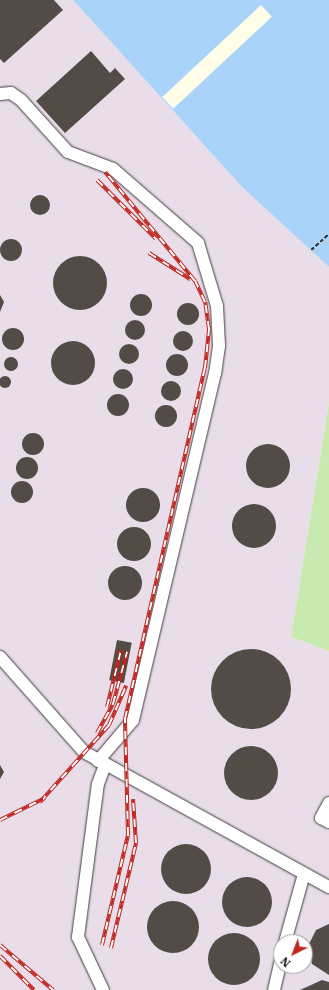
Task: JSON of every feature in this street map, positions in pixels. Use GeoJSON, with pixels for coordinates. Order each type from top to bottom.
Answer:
{"type":"FeatureCollection","features":[{"type":"Feature","properties":{"kind":"lane"},"geometry":{"type":"LineString","coordinates":[[0,94],[11,93],[21,100],[68,152],[113,169],[198,243],[217,306],[219,346],[215,373],[133,720],[102,763],[98,784],[78,937],[103,990]]}},
{"type":"Feature","properties":{"kind":"lane"},"geometry":{"type":"LineString","coordinates":[[0,657],[75,745],[102,763],[329,887]]}},
{"type":"Feature","properties":{"kind":"lane"},"geometry":{"type":"LineString","coordinates":[[329,803],[321,818],[329,822]]}},
{"type":"Feature","properties":{"kind":"lane"},"geometry":{"type":"LineString","coordinates":[[287,934],[304,874]]}},
{"type":"Feature","properties":{"kind":"lane"},"geometry":{"type":"LineString","coordinates":[[274,990],[278,974]]}},
{"type":"Feature","properties":{"kind":"path"},"geometry":{"type":"LineString","coordinates":[[311,250],[329,234]]}},
{"type":"Feature","properties":{"kind":"shaded area"},"geometry":{"type":"Polygon","coordinates":[[[0,0],[73,0],[243,188],[329,267],[329,402],[291,637],[329,651],[329,990],[0,990],[0,0]]]}},
{"type":"Feature","properties":{"kind":"green space"},"geometry":{"type":"Polygon","coordinates":[[[329,402],[329,651],[291,637],[329,402]]]}},
{"type":"Feature","properties":{"kind":"water"},"geometry":{"type":"Polygon","coordinates":[[[73,0],[329,0],[329,267],[243,188],[73,0]]]}},
{"type":"Feature","properties":{"kind":"pier"},"geometry":{"type":"Polygon","coordinates":[[[261,5],[272,17],[173,109],[162,97],[261,5]]]}},
{"type":"Feature","properties":{"kind":"building"},"geometry":{"type":"Polygon","coordinates":[[[0,0],[54,0],[63,10],[4,63],[0,59],[0,0]]]}},
{"type":"Feature","properties":{"kind":"building"},"geometry":{"type":"Polygon","coordinates":[[[91,51],[110,73],[115,68],[125,79],[65,133],[36,101],[91,51]]]}},
{"type":"Feature","properties":{"kind":"building"},"geometry":{"type":"Polygon","coordinates":[[[40,195],[47,198],[50,205],[47,212],[40,215],[33,212],[30,205],[33,198],[40,195]]]}},
{"type":"Feature","properties":{"kind":"building"},"geometry":{"type":"Polygon","coordinates":[[[11,239],[19,242],[22,250],[19,258],[11,261],[3,258],[0,250],[3,242],[11,239]]]}},
{"type":"Feature","properties":{"kind":"building"},"geometry":{"type":"Polygon","coordinates":[[[75,256],[85,256],[95,260],[103,268],[107,278],[107,288],[103,298],[95,306],[85,310],[75,310],[65,306],[57,298],[53,288],[53,278],[57,268],[65,260],[75,256]]]}},
{"type":"Feature","properties":{"kind":"building"},"geometry":{"type":"Polygon","coordinates":[[[141,294],[145,295],[151,301],[151,309],[145,315],[141,316],[137,315],[131,309],[130,305],[131,301],[137,295],[141,294]]]}},
{"type":"Feature","properties":{"kind":"building"},"geometry":{"type":"Polygon","coordinates":[[[0,295],[4,302],[0,312],[0,295]]]}},
{"type":"Feature","properties":{"kind":"building"},"geometry":{"type":"Polygon","coordinates":[[[188,303],[196,306],[199,314],[196,322],[188,325],[180,322],[177,314],[180,306],[188,303]]]}},
{"type":"Feature","properties":{"kind":"building"},"geometry":{"type":"Polygon","coordinates":[[[131,320],[139,320],[145,326],[145,334],[139,340],[131,340],[125,334],[125,326],[131,320]]]}},
{"type":"Feature","properties":{"kind":"building"},"geometry":{"type":"Polygon","coordinates":[[[13,328],[21,331],[24,339],[21,347],[13,350],[5,347],[2,339],[5,331],[13,328]]]}},
{"type":"Feature","properties":{"kind":"building"},"geometry":{"type":"Polygon","coordinates":[[[183,331],[190,334],[193,341],[190,348],[183,351],[176,348],[173,341],[176,334],[183,331]]]}},
{"type":"Feature","properties":{"kind":"building"},"geometry":{"type":"Polygon","coordinates":[[[73,341],[85,345],[91,351],[95,363],[91,375],[85,381],[73,385],[61,381],[55,375],[51,363],[55,351],[61,345],[73,341]]]}},
{"type":"Feature","properties":{"kind":"building"},"geometry":{"type":"Polygon","coordinates":[[[125,344],[133,344],[139,350],[139,358],[133,364],[125,364],[119,358],[119,350],[125,344]]]}},
{"type":"Feature","properties":{"kind":"building"},"geometry":{"type":"Polygon","coordinates":[[[177,354],[185,357],[188,365],[185,373],[177,376],[169,373],[166,365],[169,357],[177,354]]]}},
{"type":"Feature","properties":{"kind":"building"},"geometry":{"type":"Polygon","coordinates":[[[8,357],[14,357],[18,361],[18,367],[14,371],[8,371],[4,367],[4,361],[8,357]]]}},
{"type":"Feature","properties":{"kind":"building"},"geometry":{"type":"Polygon","coordinates":[[[119,369],[127,369],[133,375],[133,383],[127,389],[119,389],[113,383],[113,375],[119,369]]]}},
{"type":"Feature","properties":{"kind":"building"},"geometry":{"type":"Polygon","coordinates":[[[3,376],[7,376],[11,382],[7,388],[3,388],[-1,384],[-1,380],[3,376]]]}},
{"type":"Feature","properties":{"kind":"building"},"geometry":{"type":"Polygon","coordinates":[[[167,381],[175,381],[181,387],[181,395],[175,401],[167,401],[161,395],[161,387],[167,381]]]}},
{"type":"Feature","properties":{"kind":"building"},"geometry":{"type":"Polygon","coordinates":[[[118,394],[126,397],[129,405],[126,413],[118,416],[110,413],[107,405],[110,397],[118,394]]]}},
{"type":"Feature","properties":{"kind":"building"},"geometry":{"type":"Polygon","coordinates":[[[166,405],[174,408],[177,416],[174,424],[166,427],[158,424],[155,416],[158,408],[166,405]]]}},
{"type":"Feature","properties":{"kind":"building"},"geometry":{"type":"Polygon","coordinates":[[[33,433],[41,436],[44,444],[41,452],[33,455],[25,452],[22,444],[25,436],[33,433]]]}},
{"type":"Feature","properties":{"kind":"building"},"geometry":{"type":"Polygon","coordinates":[[[268,444],[280,448],[286,454],[290,466],[286,478],[280,484],[268,488],[256,484],[250,478],[246,466],[250,454],[256,448],[268,444]]]}},
{"type":"Feature","properties":{"kind":"building"},"geometry":{"type":"Polygon","coordinates":[[[27,457],[35,460],[38,468],[35,476],[27,479],[19,476],[16,468],[19,460],[27,457]]]}},
{"type":"Feature","properties":{"kind":"building"},"geometry":{"type":"Polygon","coordinates":[[[22,481],[30,484],[33,492],[30,500],[22,503],[14,500],[11,492],[14,484],[22,481]]]}},
{"type":"Feature","properties":{"kind":"building"},"geometry":{"type":"Polygon","coordinates":[[[140,488],[146,488],[150,489],[157,495],[160,505],[159,512],[153,519],[146,522],[140,522],[136,521],[129,515],[126,508],[126,502],[127,498],[133,491],[140,488]]]}},
{"type":"Feature","properties":{"kind":"building"},"geometry":{"type":"Polygon","coordinates":[[[250,504],[258,504],[263,505],[270,510],[275,517],[275,535],[270,542],[263,547],[250,548],[242,545],[235,538],[232,530],[232,522],[235,514],[242,507],[250,504]]]}},
{"type":"Feature","properties":{"kind":"building"},"geometry":{"type":"Polygon","coordinates":[[[131,527],[137,527],[141,528],[148,534],[151,544],[150,551],[144,558],[137,561],[131,561],[127,560],[120,554],[117,547],[117,541],[118,537],[124,530],[131,527]]]}},
{"type":"Feature","properties":{"kind":"building"},"geometry":{"type":"Polygon","coordinates":[[[128,566],[137,571],[141,576],[141,590],[137,595],[132,599],[122,600],[118,599],[109,590],[108,580],[109,576],[118,567],[128,566]]]}},
{"type":"Feature","properties":{"kind":"building"},"geometry":{"type":"Polygon","coordinates":[[[117,640],[132,643],[124,683],[109,680],[117,640]]]}},
{"type":"Feature","properties":{"kind":"building"},"geometry":{"type":"Polygon","coordinates":[[[251,649],[266,652],[279,661],[288,674],[291,689],[288,704],[279,717],[266,726],[251,729],[236,726],[223,717],[214,704],[211,689],[214,674],[223,661],[236,652],[251,649]]]}},
{"type":"Feature","properties":{"kind":"building"},"geometry":{"type":"Polygon","coordinates":[[[251,746],[261,748],[270,754],[276,763],[278,773],[276,783],[270,792],[261,798],[251,800],[241,798],[232,792],[226,783],[224,773],[226,763],[232,754],[241,748],[251,746]]]}},
{"type":"Feature","properties":{"kind":"building"},"geometry":{"type":"Polygon","coordinates":[[[0,765],[4,772],[0,779],[0,765]]]}},
{"type":"Feature","properties":{"kind":"building"},"geometry":{"type":"Polygon","coordinates":[[[181,844],[191,844],[204,851],[211,864],[211,874],[204,887],[191,894],[181,894],[172,890],[165,883],[161,874],[161,864],[165,855],[172,848],[181,844]]]}},
{"type":"Feature","properties":{"kind":"building"},"geometry":{"type":"Polygon","coordinates":[[[252,877],[257,878],[265,884],[271,892],[271,912],[265,920],[257,926],[242,927],[237,926],[229,920],[223,912],[222,897],[223,892],[229,884],[237,878],[252,877]]]}},
{"type":"Feature","properties":{"kind":"building"},"geometry":{"type":"Polygon","coordinates":[[[173,901],[183,903],[191,909],[197,917],[199,927],[197,937],[191,945],[183,951],[173,953],[163,951],[155,945],[149,937],[147,927],[149,917],[155,909],[163,903],[173,901]]]}},
{"type":"Feature","properties":{"kind":"building"},"geometry":{"type":"Polygon","coordinates":[[[329,924],[329,975],[313,965],[313,936],[316,930],[329,924]]]}},
{"type":"Feature","properties":{"kind":"building"},"geometry":{"type":"Polygon","coordinates":[[[234,933],[244,935],[252,941],[258,949],[260,959],[258,969],[252,977],[244,983],[234,985],[224,983],[216,977],[210,969],[208,959],[210,949],[216,941],[224,935],[234,933]]]}},
{"type":"Feature","properties":{"kind":"building"},"geometry":{"type":"Polygon","coordinates":[[[322,980],[329,982],[329,990],[300,990],[322,980]]]}},
{"type":"Feature","properties":{"kind":"railway"},"geometry":{"type":"LineString","coordinates":[[102,945],[128,835],[125,719],[205,368],[209,329],[205,302],[195,281],[105,172]]}},
{"type":"Feature","properties":{"kind":"railway"},"geometry":{"type":"LineString","coordinates":[[97,180],[156,239]]}},
{"type":"Feature","properties":{"kind":"railway"},"geometry":{"type":"LineString","coordinates":[[149,253],[190,279]]}},
{"type":"Feature","properties":{"kind":"railway"},"geometry":{"type":"LineString","coordinates":[[107,707],[121,650]]}},
{"type":"Feature","properties":{"kind":"railway"},"geometry":{"type":"LineString","coordinates":[[97,733],[113,704],[127,652]]}},
{"type":"Feature","properties":{"kind":"railway"},"geometry":{"type":"LineString","coordinates":[[40,802],[109,725],[126,686]]}},
{"type":"Feature","properties":{"kind":"railway"},"geometry":{"type":"LineString","coordinates":[[0,820],[45,798]]}},
{"type":"Feature","properties":{"kind":"railway"},"geometry":{"type":"LineString","coordinates":[[111,948],[136,843],[133,799]]}},
{"type":"Feature","properties":{"kind":"railway"},"geometry":{"type":"LineString","coordinates":[[0,945],[53,990]]}},
{"type":"Feature","properties":{"kind":"railway"},"geometry":{"type":"LineString","coordinates":[[0,956],[34,990]]}}]}
